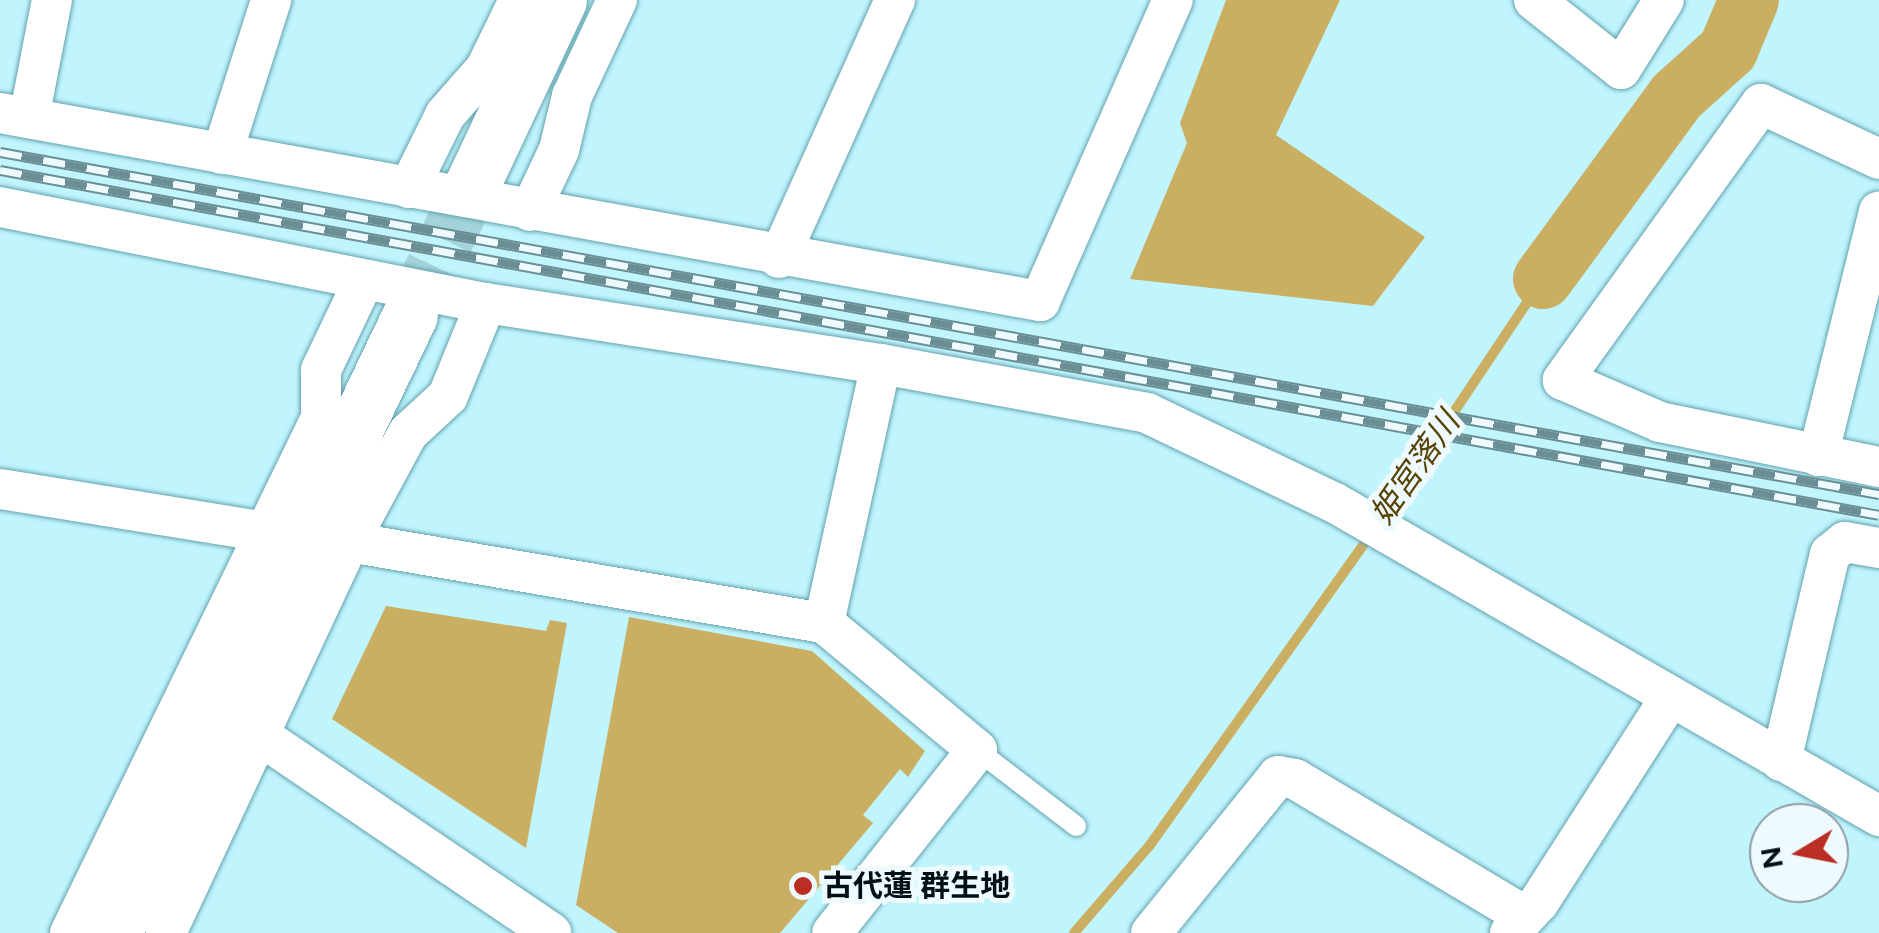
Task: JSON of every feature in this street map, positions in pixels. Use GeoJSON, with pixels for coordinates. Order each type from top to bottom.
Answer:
{"type":"FeatureCollection","features":[{"type":"Feature","properties":{"kind":"street"},"geometry":{"type":"LineString","coordinates":[[52,0],[14,116],[780,258],[1040,301],[1172,0]]}},
{"type":"Feature","properties":{"kind":"street"},"geometry":{"type":"LineString","coordinates":[[222,154],[270,0]]}},
{"type":"Feature","properties":{"kind":"street"},"geometry":{"type":"LineString","coordinates":[[409,188],[445,115],[486,68],[519,0]]}},
{"type":"Feature","properties":{"kind":"street"},"geometry":{"type":"LineString","coordinates":[[472,186],[559,0]]}},
{"type":"Feature","properties":{"kind":"street"},"geometry":{"type":"LineString","coordinates":[[530,211],[559,150],[572,96],[617,0]]}},
{"type":"Feature","properties":{"kind":"street"},"geometry":{"type":"LineString","coordinates":[[780,258],[895,0]]}},
{"type":"Feature","properties":{"kind":"street"},"geometry":{"type":"LineString","coordinates":[[1534,0],[1621,69],[1664,0]]}},
{"type":"Feature","properties":{"kind":"street"},"geometry":{"type":"LineString","coordinates":[[1879,159],[1762,104],[1562,380],[1660,422],[1879,466]]}},
{"type":"Feature","properties":{"kind":"street"},"geometry":{"type":"LineString","coordinates":[[0,208],[486,303],[880,364],[1147,413],[1335,503],[1879,816]]}},
{"type":"Feature","properties":{"kind":"street"},"geometry":{"type":"LineString","coordinates":[[1818,456],[1879,212]]}},
{"type":"Feature","properties":{"kind":"street"},"geometry":{"type":"LineString","coordinates":[[70,933],[320,418],[320,370],[364,280]]}},
{"type":"Feature","properties":{"kind":"street"},"geometry":{"type":"LineString","coordinates":[[166,933],[348,542],[408,432],[448,396],[486,303]]}},
{"type":"Feature","properties":{"kind":"street"},"geometry":{"type":"LineString","coordinates":[[114,933],[410,314]]}},
{"type":"Feature","properties":{"kind":"street"},"geometry":{"type":"LineString","coordinates":[[824,622],[880,364]]}},
{"type":"Feature","properties":{"kind":"street"},"geometry":{"type":"LineString","coordinates":[[0,489],[265,532]]}},
{"type":"Feature","properties":{"kind":"street"},"geometry":{"type":"LineString","coordinates":[[348,542],[824,622],[976,750],[832,933]]}},
{"type":"Feature","properties":{"kind":"street"},"geometry":{"type":"LineString","coordinates":[[1781,761],[1830,554],[1845,542],[1879,548]]}},
{"type":"Feature","properties":{"kind":"street"},"geometry":{"type":"LineString","coordinates":[[1151,933],[1278,776],[1295,779],[1517,925],[1658,726],[1670,698]]}},
{"type":"Feature","properties":{"kind":"street"},"geometry":{"type":"LineString","coordinates":[[259,735],[494,918],[551,933]]}},
{"type":"Feature","properties":{"kind":"lane"},"geometry":{"type":"LineString","coordinates":[[976,750],[1076,826]]}},
{"type":"Feature","properties":{"kind":"shaded area"},"geometry":{"type":"Polygon","coordinates":[[[1226,0],[1340,0],[1276,135],[1425,237],[1373,306],[1130,279],[1187,143],[1180,123],[1226,0]]]}},
{"type":"Feature","properties":{"kind":"shaded area"},"geometry":{"type":"Polygon","coordinates":[[[386,606],[546,631],[550,620],[567,623],[526,848],[332,719],[386,606]]]}},
{"type":"Feature","properties":{"kind":"shaded area"},"geometry":{"type":"Polygon","coordinates":[[[629,617],[812,651],[925,751],[908,777],[900,769],[863,815],[873,823],[780,933],[618,933],[576,905],[629,617]]]}},
{"type":"Feature","properties":{"kind":"waterway","name":"姫宮落川"},"geometry":{"type":"LineString","coordinates":[[1543,279],[1677,96],[1728,50],[1749,0]]}},
{"type":"Feature","properties":{"kind":"waterway"},"geometry":{"type":"LineString","coordinates":[[1659,83],[1677,96]]}},
{"type":"Feature","properties":{"kind":"waterway","name":"姫宮落川"},"geometry":{"type":"LineString","coordinates":[[1382,520],[1543,279]]}},
{"type":"Feature","properties":{"kind":"waterway","name":"姫宮落川"},"geometry":{"type":"LineString","coordinates":[[1074,933],[1150,845],[1372,533]]}},
{"type":"Feature","properties":{"kind":"tunnel"},"geometry":{"type":"LineString","coordinates":[[410,315],[472,185]]}},
{"type":"Feature","properties":{"kind":"railway"},"geometry":{"type":"LineString","coordinates":[[0,152],[1879,494]]}},
{"type":"Feature","properties":{"kind":"railway"},"geometry":{"type":"LineString","coordinates":[[0,170],[1879,515]]}},
{"type":"Feature","properties":{"kind":"place","name":"古代蓮 群生地"},"geometry":{"type":"Point","coordinates":[803,886]}}]}
